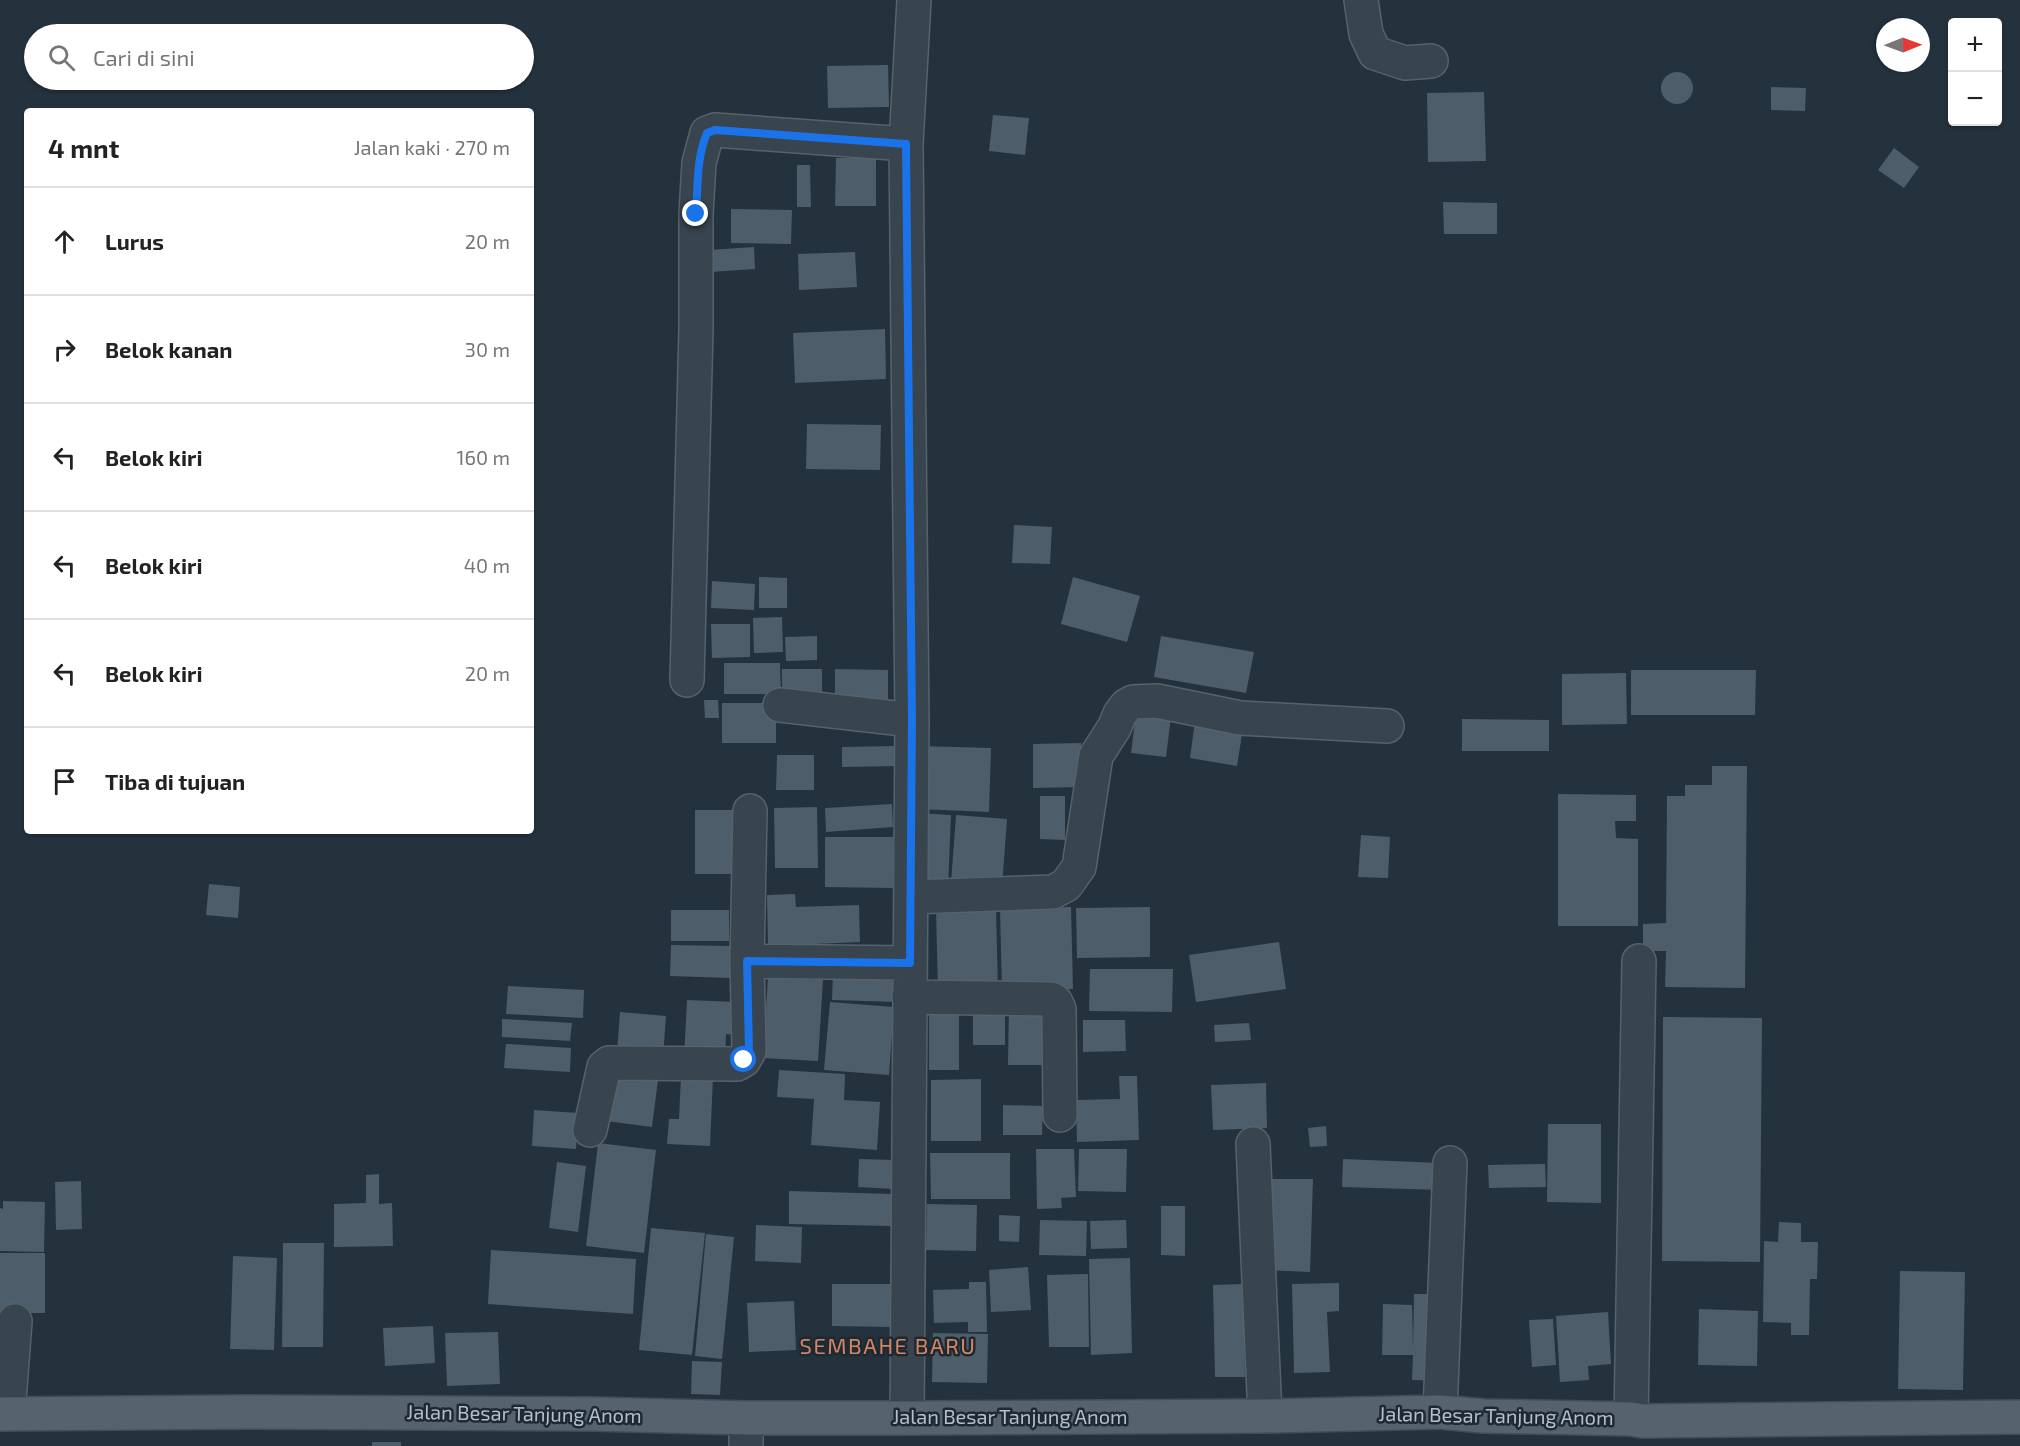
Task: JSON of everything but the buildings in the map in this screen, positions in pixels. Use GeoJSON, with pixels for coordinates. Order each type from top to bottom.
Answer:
{"type":"FeatureCollection","features":[{"type":"Feature","properties":{"kind":"main road","name":"Jalan Besar Tanjung Anom"},"geometry":{"type":"LineString","coordinates":[[4,1414],[246,1412],[580,1414],[746,1432],[907,1418],[1265,1416],[1440,1412],[1483,1416],[1643,1421],[2020,1418]]}},
{"type":"Feature","properties":{"kind":"street"},"geometry":{"type":"LineString","coordinates":[[907,1418],[912,720],[906,144],[914,0]]}},
{"type":"Feature","properties":{"kind":"street"},"geometry":{"type":"LineString","coordinates":[[1361,0],[1366,34],[1376,53],[1405,63],[1431,61]]}},
{"type":"Feature","properties":{"kind":"street"},"geometry":{"type":"LineString","coordinates":[[687,680],[696,329],[696,214],[699,163],[703,142],[707,133],[715,130],[906,144]]}},
{"type":"Feature","properties":{"kind":"street"},"geometry":{"type":"LineString","coordinates":[[911,897],[1053,892],[1066,885],[1079,867],[1096,756],[1126,705],[1133,702],[1157,701],[1240,718],[1387,726]]}},
{"type":"Feature","properties":{"kind":"street"},"geometry":{"type":"LineString","coordinates":[[780,705],[912,720]]}},
{"type":"Feature","properties":{"kind":"street"},"geometry":{"type":"LineString","coordinates":[[590,1130],[604,1067],[609,1063],[736,1064],[744,1060],[749,1051],[747,961],[750,811]]}},
{"type":"Feature","properties":{"kind":"street"},"geometry":{"type":"LineString","coordinates":[[747,961],[910,963]]}},
{"type":"Feature","properties":{"kind":"street"},"geometry":{"type":"LineString","coordinates":[[1631,1419],[1639,961]]}},
{"type":"Feature","properties":{"kind":"street"},"geometry":{"type":"LineString","coordinates":[[909,997],[1055,1001],[1059,1009],[1060,1115]]}},
{"type":"Feature","properties":{"kind":"street"},"geometry":{"type":"LineString","coordinates":[[1253,1144],[1265,1416]]}},
{"type":"Feature","properties":{"kind":"street"},"geometry":{"type":"LineString","coordinates":[[1440,1412],[1450,1163]]}},
{"type":"Feature","properties":{"kind":"street"},"geometry":{"type":"LineString","coordinates":[[4,1414],[15,1321]]}},
{"type":"Feature","properties":{"kind":"district","name":"SEMBAHE BARU"},"geometry":{"type":"Point","coordinates":[888,1346]}},
{"type":"Feature","properties":{"kind":"route"},"geometry":{"type":"LineString","coordinates":[[696,214],[699,163],[703,142],[707,133],[715,130],[906,144],[912,720],[910,963],[747,961],[749,1051],[744,1060]]}}]}
